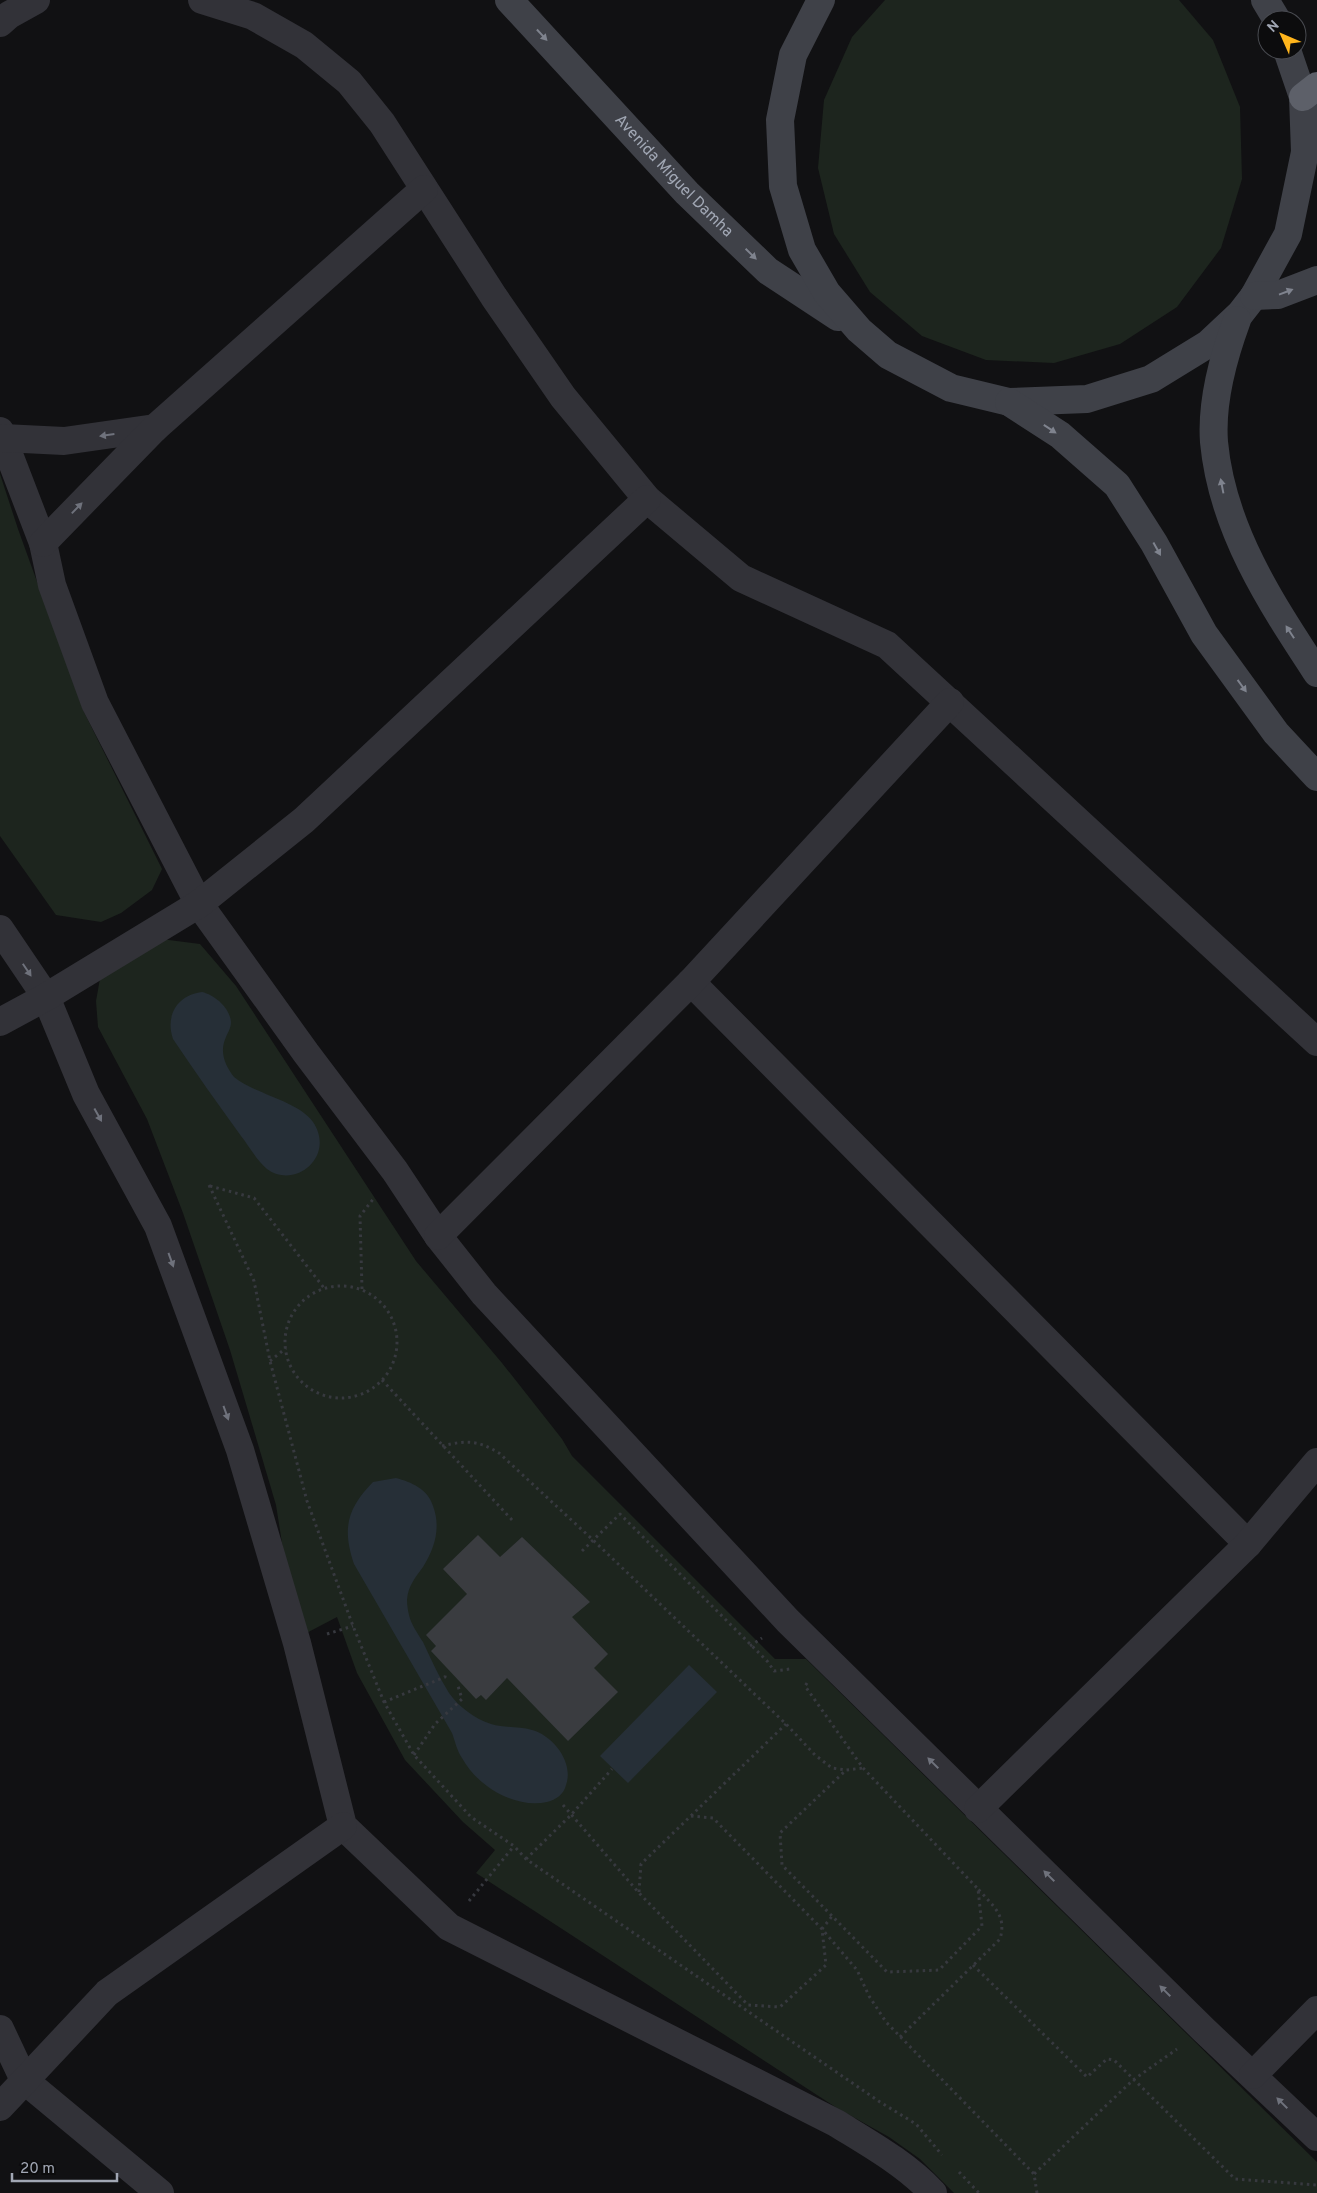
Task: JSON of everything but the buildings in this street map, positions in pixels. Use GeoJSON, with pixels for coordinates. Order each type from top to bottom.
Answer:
{"type":"FeatureCollection","features":[{"type":"Feature","properties":{"kind":"street"},"geometry":{"type":"LineString","coordinates":[[0,22],[36,0]]}},
{"type":"Feature","properties":{"kind":"street"},"geometry":{"type":"LineString","coordinates":[[202,0],[253,16],[304,45],[348,82],[382,124],[564,397],[647,499],[741,578],[886,645],[1317,1042]]}},
{"type":"Feature","properties":{"kind":"street","name":"Avenida Miguel Damha"},"geometry":{"type":"LineString","coordinates":[[509,0],[687,193],[768,271],[859,330]]}},
{"type":"Feature","properties":{"kind":"street"},"geometry":{"type":"LineString","coordinates":[[821,0],[793,55],[780,120],[783,186],[802,250],[826,293],[859,330],[888,354],[951,388],[1010,402],[1087,399],[1151,379],[1208,344],[1247,305],[1278,296],[1317,280]]}},
{"type":"Feature","properties":{"kind":"street"},"geometry":{"type":"LineString","coordinates":[[1293,60],[1310,91],[1311,164],[1288,234],[1247,305],[1224,356],[1216,396],[1214,442],[1223,492],[1239,540],[1277,612],[1317,673]]}},
{"type":"Feature","properties":{"kind":"street"},"geometry":{"type":"LineString","coordinates":[[43,543],[155,428],[424,189]]}},
{"type":"Feature","properties":{"kind":"street"},"geometry":{"type":"LineString","coordinates":[[1010,402],[1060,435],[1116,485],[1154,543],[1204,634],[1276,732],[1317,777]]}},
{"type":"Feature","properties":{"kind":"street"},"geometry":{"type":"LineString","coordinates":[[155,428],[64,441],[1,435],[43,543],[52,585],[95,703],[199,904],[306,1053],[396,1171],[438,1236],[484,1294],[788,1621],[1204,2030],[1317,2137]]}},
{"type":"Feature","properties":{"kind":"street"},"geometry":{"type":"LineString","coordinates":[[0,1022],[46,998],[199,904],[304,820],[647,499]]}},
{"type":"Feature","properties":{"kind":"street"},"geometry":{"type":"LineString","coordinates":[[438,1236],[691,982],[950,702]]}},
{"type":"Feature","properties":{"kind":"street"},"geometry":{"type":"LineString","coordinates":[[0,929],[46,998],[86,1094],[158,1226],[240,1450],[298,1643],[343,1826],[449,1927],[836,2123],[875,2147],[920,2179],[933,2193]]}},
{"type":"Feature","properties":{"kind":"street"},"geometry":{"type":"LineString","coordinates":[[691,982],[1248,1544]]}},
{"type":"Feature","properties":{"kind":"street"},"geometry":{"type":"LineString","coordinates":[[978,1809],[1248,1544],[1317,1462]]}},
{"type":"Feature","properties":{"kind":"street"},"geometry":{"type":"LineString","coordinates":[[0,2107],[107,1994],[343,1826]]}},
{"type":"Feature","properties":{"kind":"street"},"geometry":{"type":"LineString","coordinates":[[1253,2075],[1317,2010]]}},
{"type":"Feature","properties":{"kind":"street"},"geometry":{"type":"LineString","coordinates":[[0,2029],[24,2080],[160,2193]]}},
{"type":"Feature","properties":{"kind":"path"},"geometry":{"type":"LineString","coordinates":[[362,1289],[360,1216],[396,1171]]}},
{"type":"Feature","properties":{"kind":"path"},"geometry":{"type":"LineString","coordinates":[[324,1288],[254,1198],[209,1186],[254,1281],[270,1361],[307,1500],[353,1626],[384,1702],[414,1755],[471,1817],[514,1846],[526,1859],[880,2102],[916,2124],[943,2156]]}},
{"type":"Feature","properties":{"kind":"path"},"geometry":{"type":"LineString","coordinates":[[343,1286],[362,1289],[378,1299],[390,1312],[396,1330],[397,1348],[392,1365],[382,1380],[367,1391],[350,1397],[332,1397],[315,1392],[301,1380],[290,1365],[286,1348],[287,1329],[294,1312],[307,1297],[324,1288],[343,1286]]}},
{"type":"Feature","properties":{"kind":"path"},"geometry":{"type":"LineString","coordinates":[[270,1361],[286,1348]]}},
{"type":"Feature","properties":{"kind":"path"},"geometry":{"type":"LineString","coordinates":[[382,1380],[513,1522]]}},
{"type":"Feature","properties":{"kind":"path"},"geometry":{"type":"LineString","coordinates":[[442,1446],[463,1441],[483,1444],[499,1453],[593,1540],[815,1754],[832,1768],[846,1770],[863,1768]]}},
{"type":"Feature","properties":{"kind":"path"},"geometry":{"type":"LineString","coordinates":[[582,1551],[620,1514]]}},
{"type":"Feature","properties":{"kind":"path"},"geometry":{"type":"LineString","coordinates":[[384,1702],[445,1677],[446,1672]]}},
{"type":"Feature","properties":{"kind":"path"},"geometry":{"type":"LineString","coordinates":[[808,1680],[805,1686],[863,1768],[978,1889],[1000,1915],[1003,1928],[1000,1939],[900,2037]]}},
{"type":"Feature","properties":{"kind":"path"},"geometry":{"type":"LineString","coordinates":[[414,1755],[435,1724],[462,1699],[458,1686]]}},
{"type":"Feature","properties":{"kind":"path"},"geometry":{"type":"LineString","coordinates":[[639,1893],[641,1864],[786,1724]]}},
{"type":"Feature","properties":{"kind":"path"},"geometry":{"type":"LineString","coordinates":[[526,1859],[571,1816],[612,1769]]}},
{"type":"Feature","properties":{"kind":"path"},"geometry":{"type":"LineString","coordinates":[[846,1770],[780,1833],[782,1865],[886,1972],[939,1970],[982,1926],[978,1889]]}},
{"type":"Feature","properties":{"kind":"path"},"geometry":{"type":"LineString","coordinates":[[563,1804],[571,1816],[639,1893],[748,2005],[780,2007],[826,1965],[822,1929],[832,1915]]}},
{"type":"Feature","properties":{"kind":"path"},"geometry":{"type":"LineString","coordinates":[[691,1816],[713,1818],[822,1929],[857,1970],[876,2008],[900,2037],[1034,2174],[1038,2193]]}},
{"type":"Feature","properties":{"kind":"path"},"geometry":{"type":"LineString","coordinates":[[449,1927],[514,1846]]}},
{"type":"Feature","properties":{"kind":"path"},"geometry":{"type":"LineString","coordinates":[[973,1965],[1088,2077],[1107,2059],[1114,2060],[1235,2179],[1317,2185]]}},
{"type":"Feature","properties":{"kind":"path"},"geometry":{"type":"LineString","coordinates":[[1034,2174],[1133,2080],[1164,2057],[1192,2041],[1204,2030]]}},
{"type":"Feature","properties":{"kind":"path"},"geometry":{"type":"LineString","coordinates":[[955,2168],[979,2193]]}},
{"type":"Feature","properties":{"kind":"shaded area"},"geometry":{"type":"Polygon","coordinates":[[[885,0],[1179,0],[1213,40],[1240,107],[1242,179],[1221,248],[1177,307],[1120,344],[1054,363],[986,360],[922,336],[870,292],[834,234],[818,168],[824,100],[852,37],[885,0]]]}},
{"type":"Feature","properties":{"kind":"shaded area"},"geometry":{"type":"Polygon","coordinates":[[[0,474],[84,712],[162,869],[152,890],[121,913],[101,922],[56,915],[0,836],[0,474]]]}},
{"type":"Feature","properties":{"kind":"shaded area"},"geometry":{"type":"Polygon","coordinates":[[[161,939],[200,944],[236,986],[416,1261],[502,1363],[562,1439],[572,1456],[775,1659],[806,1659],[1317,2162],[1317,2193],[954,2193],[920,2159],[889,2137],[837,2108],[476,1873],[495,1850],[463,1822],[405,1760],[357,1673],[337,1617],[297,1638],[276,1505],[230,1350],[183,1213],[147,1119],[98,1027],[96,1001],[101,973],[161,939]]]}},
{"type":"Feature","properties":{"kind":"shaded area"},"geometry":{"type":"Polygon","coordinates":[[[202,992],[212,996],[221,1003],[230,1017],[231,1022],[224,1043],[223,1053],[228,1068],[234,1077],[297,1108],[313,1122],[319,1135],[319,1147],[316,1157],[309,1166],[300,1172],[289,1175],[278,1174],[263,1166],[173,1039],[171,1022],[175,1008],[186,997],[202,992]]]}},
{"type":"Feature","properties":{"kind":"shaded area"},"geometry":{"type":"Polygon","coordinates":[[[396,1478],[413,1484],[427,1495],[431,1500],[437,1522],[434,1545],[409,1590],[408,1610],[413,1625],[445,1687],[462,1707],[485,1722],[532,1730],[540,1733],[555,1744],[565,1760],[568,1777],[563,1791],[553,1800],[535,1803],[510,1799],[477,1778],[459,1752],[452,1733],[354,1564],[348,1540],[349,1520],[352,1510],[373,1482],[396,1478]]]}},
{"type":"Feature","properties":{"kind":"shaded area"},"geometry":{"type":"Polygon","coordinates":[[[689,1665],[717,1692],[628,1783],[600,1756],[689,1665]]]}}]}
